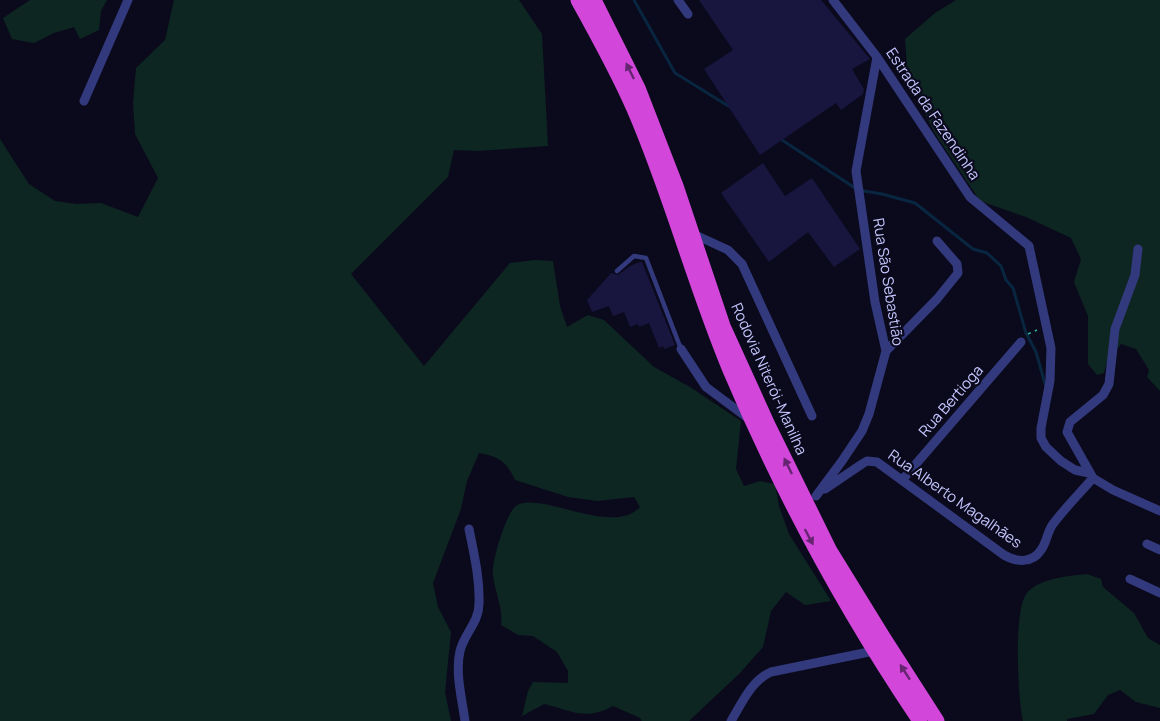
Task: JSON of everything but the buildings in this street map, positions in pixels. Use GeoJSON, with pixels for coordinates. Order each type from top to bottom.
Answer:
{"type":"FeatureCollection","features":[{"type":"Feature","properties":{"kind":"highway","name":"Rodovia Niterói-Manilha"},"geometry":{"type":"LineString","coordinates":[[578,0],[635,110],[707,313],[754,422],[798,515],[842,598],[920,721]]}},
{"type":"Feature","properties":{"kind":"highway","name":"Rodovia Niterói-Manilha"},"geometry":{"type":"LineString","coordinates":[[594,0],[638,88],[676,186],[738,362],[811,499],[830,551],[937,721]]}},
{"type":"Feature","properties":{"kind":"street"},"geometry":{"type":"LineString","coordinates":[[84,101],[128,0]]}},
{"type":"Feature","properties":{"kind":"street"},"geometry":{"type":"LineString","coordinates":[[678,0],[688,14]]}},
{"type":"Feature","properties":{"kind":"street","name":"Estrada da Fazendinha"},"geometry":{"type":"LineString","coordinates":[[833,0],[877,57],[970,197],[1029,246],[1051,348],[1051,366],[1041,438],[1046,447],[1061,461],[1091,476]]}},
{"type":"Feature","properties":{"kind":"street","name":"Rua São Sebastião"},"geometry":{"type":"LineString","coordinates":[[811,499],[842,462],[862,431],[886,351],[875,302],[856,171],[877,57]]}},
{"type":"Feature","properties":{"kind":"street"},"geometry":{"type":"LineString","coordinates":[[691,233],[728,250],[742,264],[812,416]]}},
{"type":"Feature","properties":{"kind":"street"},"geometry":{"type":"LineString","coordinates":[[886,351],[937,299],[958,273],[957,264],[936,241]]}},
{"type":"Feature","properties":{"kind":"street"},"geometry":{"type":"LineString","coordinates":[[1138,249],[1135,275],[1115,329],[1109,384],[1103,395],[1070,422],[1068,435],[1091,476],[1113,490],[1160,511]]}},
{"type":"Feature","properties":{"kind":"street","name":"Rua Bertioga"},"geometry":{"type":"LineString","coordinates":[[903,479],[1021,342]]}},
{"type":"Feature","properties":{"kind":"street"},"geometry":{"type":"LineString","coordinates":[[681,349],[706,387],[754,422]]}},
{"type":"Feature","properties":{"kind":"street","name":"Rua Alberto Magalhães"},"geometry":{"type":"LineString","coordinates":[[811,499],[867,461],[877,462],[1004,555],[1013,560],[1023,561],[1032,559],[1041,552],[1053,524],[1091,476]]}},
{"type":"Feature","properties":{"kind":"street"},"geometry":{"type":"LineString","coordinates":[[465,721],[459,666],[460,651],[477,618],[479,605],[479,587],[469,530]]}},
{"type":"Feature","properties":{"kind":"street"},"geometry":{"type":"LineString","coordinates":[[1147,544],[1160,550]]}},
{"type":"Feature","properties":{"kind":"street"},"geometry":{"type":"LineString","coordinates":[[1130,579],[1160,593]]}},
{"type":"Feature","properties":{"kind":"street"},"geometry":{"type":"LineString","coordinates":[[731,721],[757,681],[771,672],[874,651]]}},
{"type":"Feature","properties":{"kind":"lane"},"geometry":{"type":"LineString","coordinates":[[617,271],[634,256],[646,258],[681,349]]}},
{"type":"Feature","properties":{"kind":"green space"},"geometry":{"type":"Polygon","coordinates":[[[30,0],[107,0],[101,11],[99,30],[80,39],[74,27],[54,33],[34,43],[12,39],[3,18],[30,0]]]}},
{"type":"Feature","properties":{"kind":"green space"},"geometry":{"type":"Polygon","coordinates":[[[174,0],[519,0],[542,34],[548,146],[478,151],[454,150],[448,177],[351,274],[424,366],[510,263],[535,260],[553,261],[560,306],[567,327],[588,315],[604,320],[654,367],[690,387],[741,421],[736,469],[744,486],[760,481],[775,484],[779,506],[789,534],[831,601],[805,605],[786,592],[771,611],[763,647],[740,673],[689,721],[642,721],[613,706],[603,711],[587,714],[544,704],[522,716],[528,691],[533,682],[568,683],[568,671],[557,652],[533,636],[518,635],[501,625],[501,612],[493,569],[500,539],[512,510],[516,506],[527,503],[612,517],[628,515],[640,507],[634,497],[598,501],[568,497],[515,480],[501,461],[479,453],[467,481],[461,509],[433,583],[438,607],[451,632],[445,692],[451,721],[0,721],[0,139],[29,184],[55,201],[76,204],[101,203],[138,217],[158,178],[135,134],[133,103],[136,68],[165,40],[174,0]]]}},
{"type":"Feature","properties":{"kind":"green space"},"geometry":{"type":"Polygon","coordinates":[[[956,0],[1160,0],[1160,391],[1147,377],[1149,370],[1136,349],[1121,344],[1107,362],[1104,373],[1097,375],[1088,364],[1088,316],[1074,282],[1081,259],[1071,238],[1026,217],[980,201],[934,132],[908,79],[905,39],[935,13],[956,0]]]}},
{"type":"Feature","properties":{"kind":"green space"},"geometry":{"type":"Polygon","coordinates":[[[1087,574],[1101,579],[1103,587],[1134,613],[1148,638],[1160,645],[1160,708],[1136,702],[1120,690],[1108,695],[1094,714],[1067,719],[1067,721],[1023,721],[1018,635],[1023,602],[1027,593],[1039,584],[1087,574]]]}},
{"type":"Feature","properties":{"kind":"waterway"},"geometry":{"type":"LineString","coordinates":[[634,0],[675,73],[730,107]]}},
{"type":"Feature","properties":{"kind":"waterway"},"geometry":{"type":"LineString","coordinates":[[779,138],[858,190],[915,203],[973,249],[987,253],[1001,266],[1006,280],[1013,288],[1026,333],[1036,352],[1046,387]]}}]}
